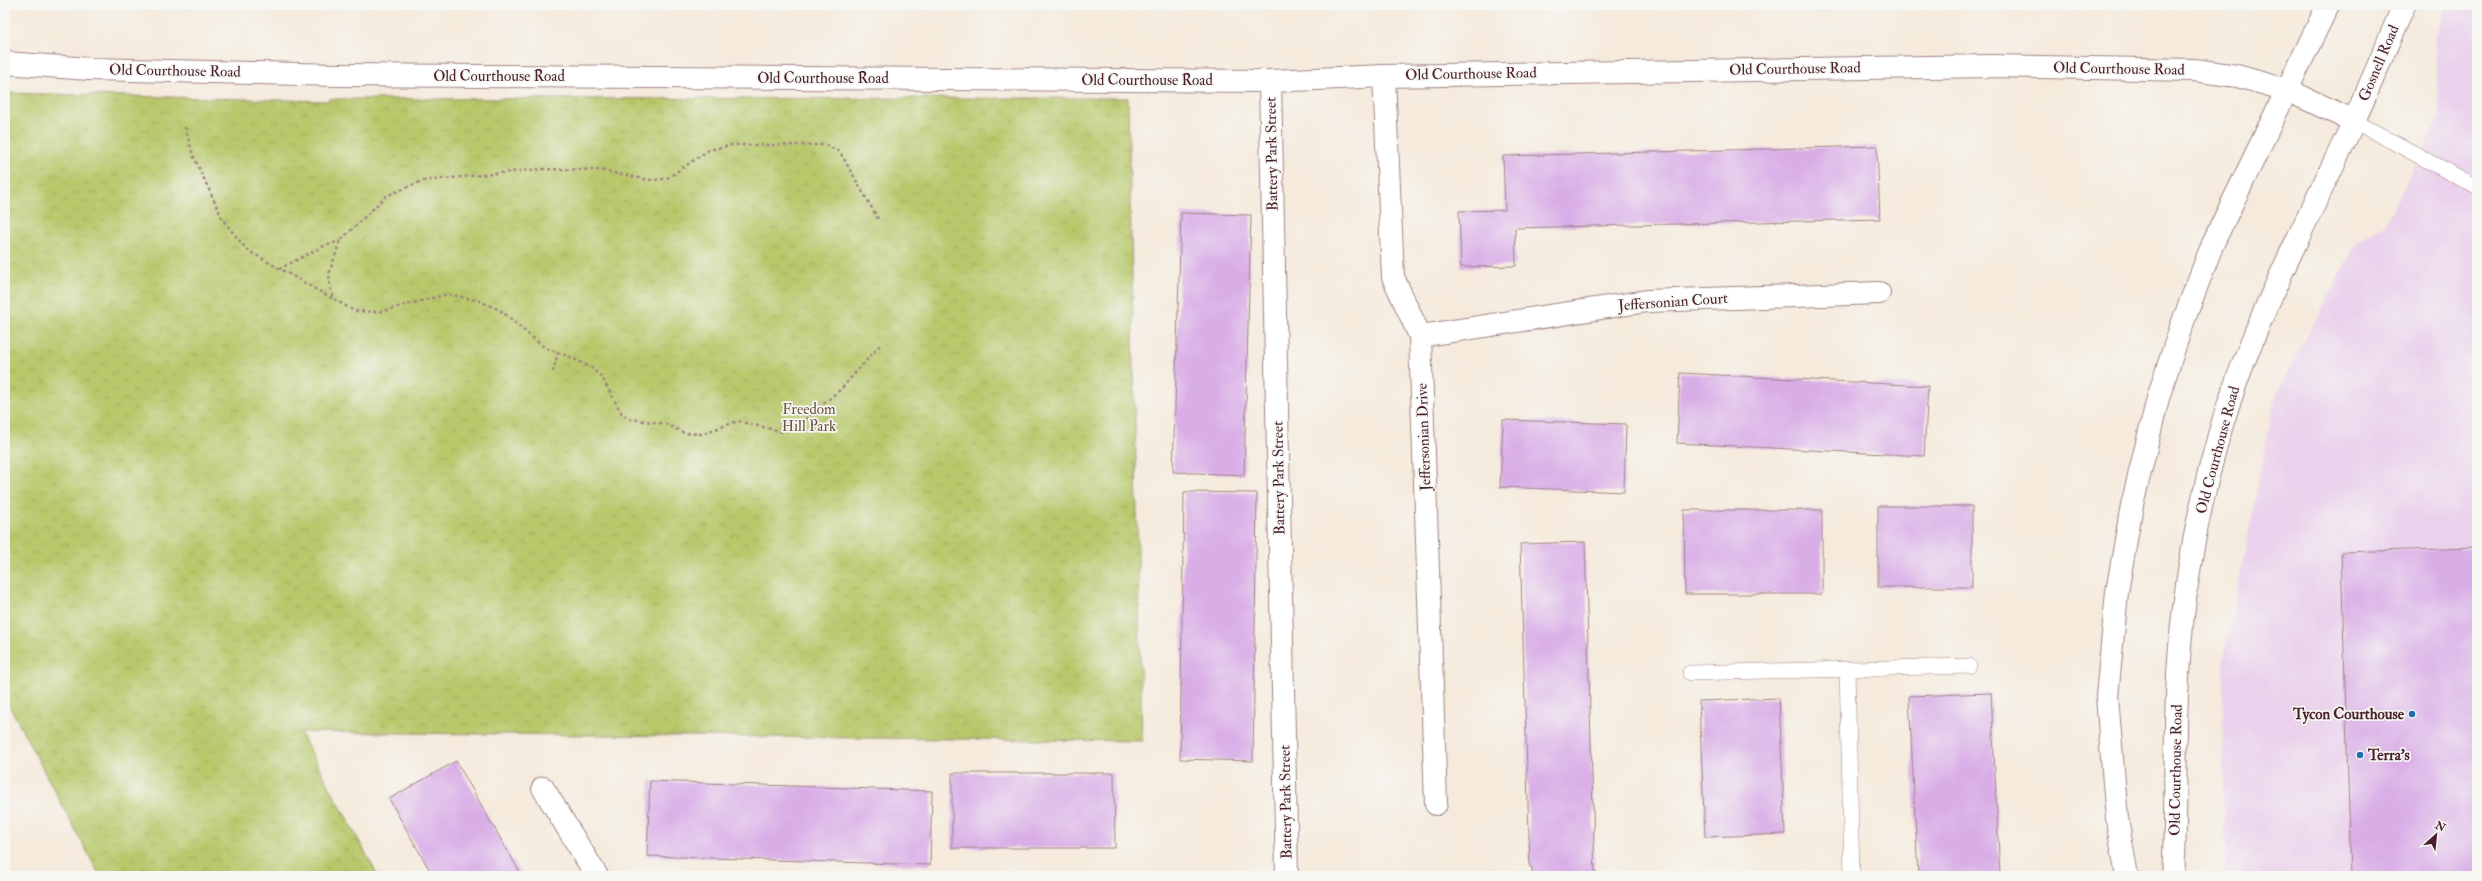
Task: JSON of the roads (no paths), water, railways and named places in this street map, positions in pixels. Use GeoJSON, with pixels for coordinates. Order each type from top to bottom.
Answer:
{"type":"FeatureCollection","features":[{"type":"Feature","properties":{"kind":"street"},"geometry":{"type":"LineString","coordinates":[[2127,876],[2117,819],[2107,697],[2117,592],[2132,505],[2158,398],[2181,327],[2212,243],[2328,5]]}},
{"type":"Feature","properties":{"kind":"street","name":"Gosnell Road"},"geometry":{"type":"LineString","coordinates":[[2354,121],[2404,5]]}},
{"type":"Feature","properties":{"kind":"street","name":"Old Courthouse Road"},"geometry":{"type":"LineString","coordinates":[[5,63],[90,69],[338,75],[1270,81],[1384,76],[1993,66],[2194,70],[2238,76],[2287,90],[2354,121],[2269,298],[2240,371],[2219,436],[2204,499],[2180,636],[2176,698],[2176,828],[2173,876]]}},
{"type":"Feature","properties":{"kind":"street","name":"Jeffersonian Drive"},"geometry":{"type":"LineString","coordinates":[[1384,76],[1393,277],[1420,336],[1436,804]]}},
{"type":"Feature","properties":{"kind":"street","name":"Battery Park Street"},"geometry":{"type":"LineString","coordinates":[[1270,81],[1288,876]]}},
{"type":"Feature","properties":{"kind":"street","name":"Jeffersonian Court"},"geometry":{"type":"LineString","coordinates":[[1420,336],[1647,301],[1879,293]]}},
{"type":"Feature","properties":{"kind":"street"},"geometry":{"type":"LineString","coordinates":[[543,788],[597,876]]}},
{"type":"Feature","properties":{"kind":"lane"},"geometry":{"type":"LineString","coordinates":[[2354,121],[2473,185]]}},
{"type":"Feature","properties":{"kind":"lane"},"geometry":{"type":"LineString","coordinates":[[1690,673],[1969,666]]}},
{"type":"Feature","properties":{"kind":"lane"},"geometry":{"type":"LineString","coordinates":[[1847,669],[1852,876]]}},
{"type":"Feature","properties":{"kind":"place","name":"Tycon Courthouse"},"geometry":{"type":"Point","coordinates":[2412,714]}},
{"type":"Feature","properties":{"kind":"place","name":"Terra's"},"geometry":{"type":"Point","coordinates":[2360,755]}},
{"type":"Feature","properties":{"kind":"park label","name":"Freedom Hill Park"},"geometry":{"type":"Point","coordinates":[809,418]}}]}
